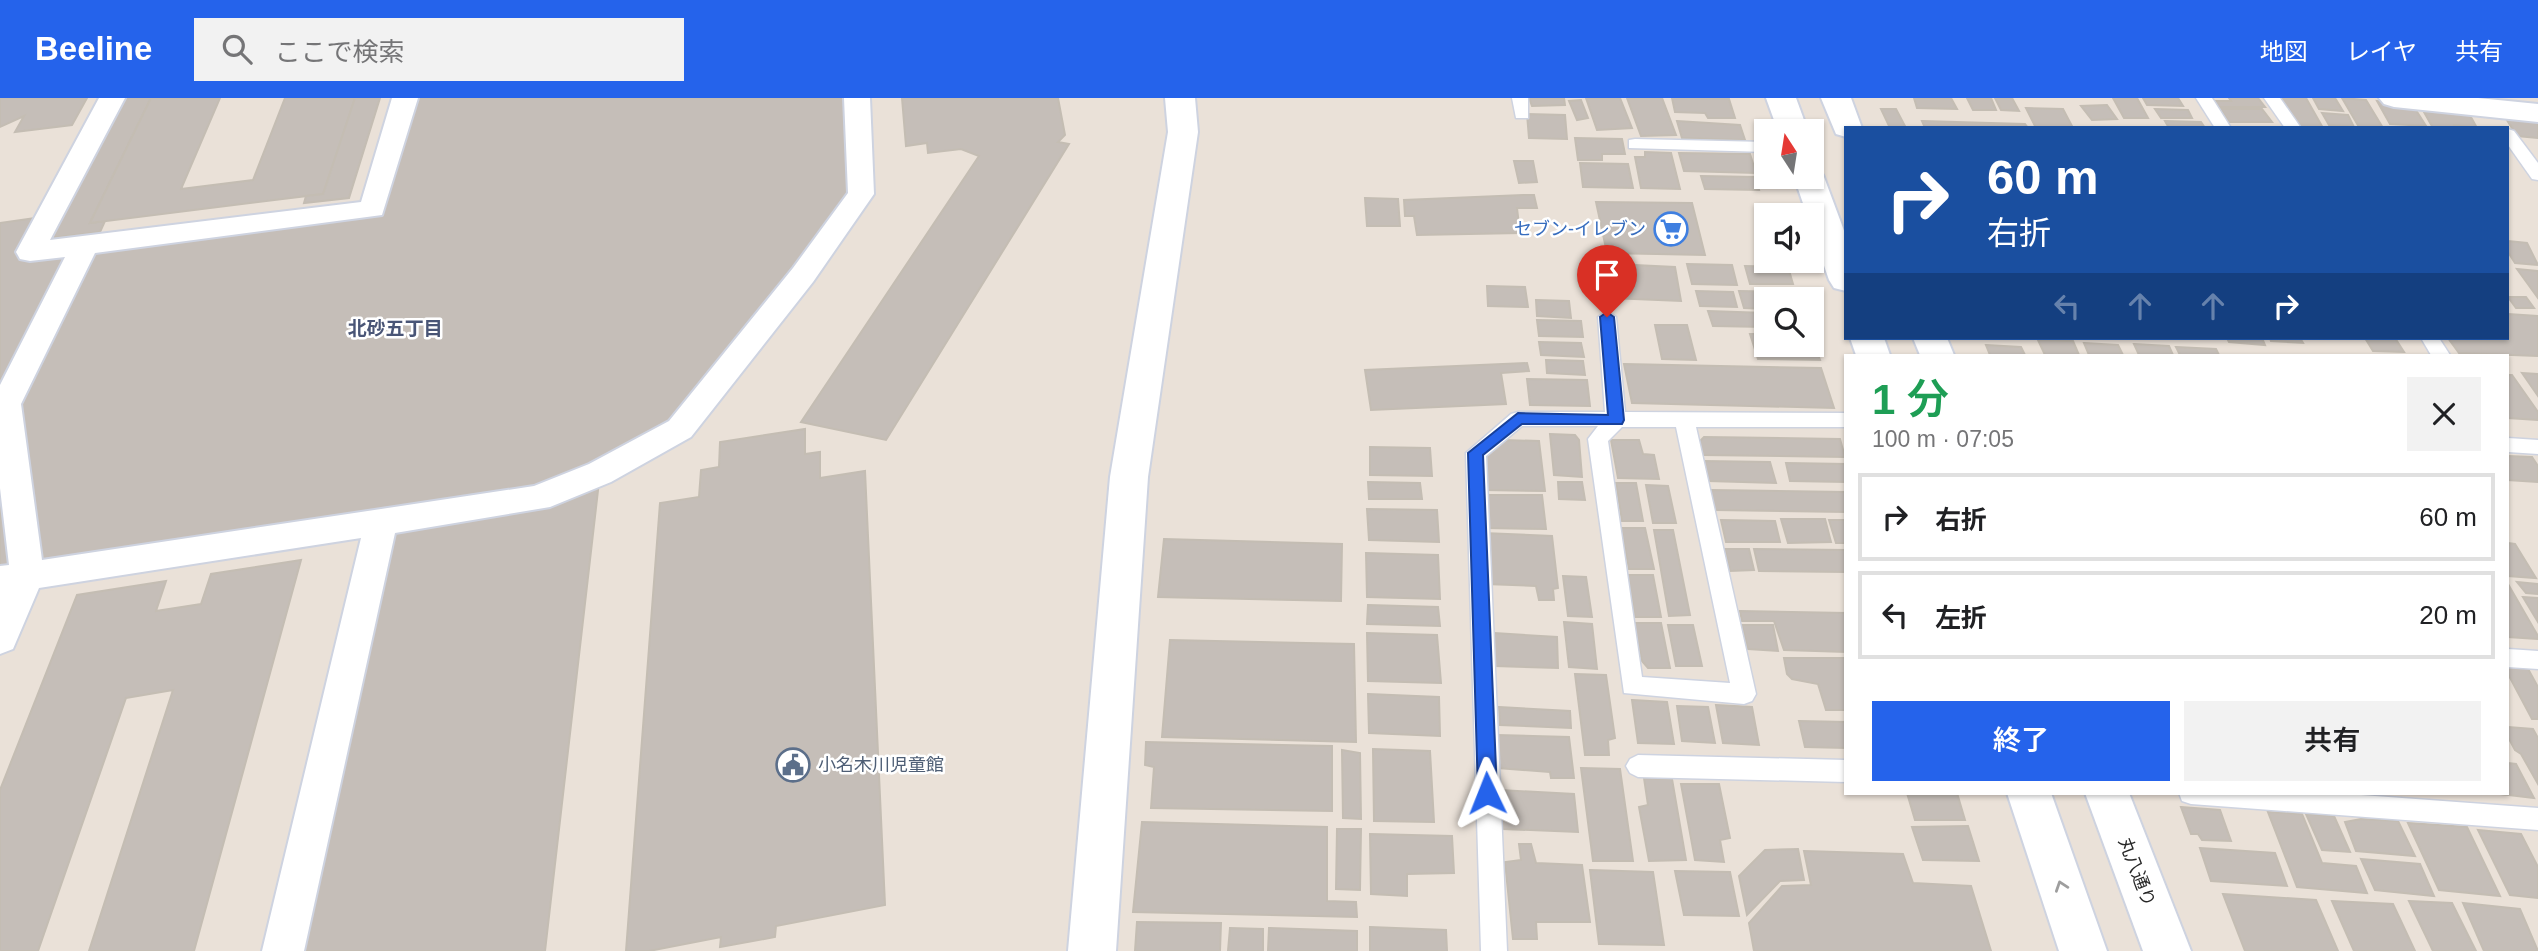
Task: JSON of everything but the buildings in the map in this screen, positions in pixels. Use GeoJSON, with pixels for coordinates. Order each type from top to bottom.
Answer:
{"type":"FeatureCollection","features":[{"type":"Feature","properties":{"kind":"street"},"geometry":{"type":"LineString","coordinates":[[112,98],[30,252],[372,209],[405,98]]}},
{"type":"Feature","properties":{"kind":"street"},"geometry":{"type":"LineString","coordinates":[[14,578],[538,498],[600,473],[680,429],[803,275],[861,194],[857,98]]}},
{"type":"Feature","properties":{"kind":"street"},"geometry":{"type":"LineString","coordinates":[[1092,951],[1129,477],[1183,132],[1180,98]]}},
{"type":"Feature","properties":{"kind":"street"},"geometry":{"type":"LineString","coordinates":[[1781,98],[1789,119]]}},
{"type":"Feature","properties":{"kind":"street"},"geometry":{"type":"LineString","coordinates":[[1836,98],[1846,126]]}},
{"type":"Feature","properties":{"kind":"street"},"geometry":{"type":"LineString","coordinates":[[2394,98],[2491,111],[2538,113]]}},
{"type":"Feature","properties":{"kind":"street"},"geometry":{"type":"LineString","coordinates":[[1813,189],[1844,274]]}},
{"type":"Feature","properties":{"kind":"street"},"geometry":{"type":"LineString","coordinates":[[0,639],[14,578],[6,404],[85,245]]}},
{"type":"Feature","properties":{"kind":"street"},"geometry":{"type":"LineString","coordinates":[[283,951],[381,522]]}},
{"type":"Feature","properties":{"kind":"street"},"geometry":{"type":"LineString","coordinates":[[2030,795],[2083,951]]}},
{"type":"Feature","properties":{"kind":"street","name":"丸八通り"},"geometry":{"type":"LineString","coordinates":[[2108,795],[2166,951]]}},
{"type":"Feature","properties":{"kind":"lane"},"geometry":{"type":"LineString","coordinates":[[2204,98],[2222,126]]}},
{"type":"Feature","properties":{"kind":"lane"},"geometry":{"type":"LineString","coordinates":[[2272,98],[2292,126]]}},
{"type":"Feature","properties":{"kind":"lane"},"geometry":{"type":"LineString","coordinates":[[2509,135],[2538,175]]}},
{"type":"Feature","properties":{"kind":"lane"},"geometry":{"type":"LineString","coordinates":[[1635,144],[1754,147]]}},
{"type":"Feature","properties":{"kind":"lane"},"geometry":{"type":"LineString","coordinates":[[1607,317],[1616,420],[1598,439],[1632,686],[1744,694],[1685,421]]}},
{"type":"Feature","properties":{"kind":"lane"},"geometry":{"type":"LineString","coordinates":[[1494,951],[1476,453],[1518,419],[1844,420]]}},
{"type":"Feature","properties":{"kind":"lane"},"geometry":{"type":"LineString","coordinates":[[2509,445],[2538,447]]}},
{"type":"Feature","properties":{"kind":"lane"},"geometry":{"type":"LineString","coordinates":[[2509,658],[2538,660]]}},
{"type":"Feature","properties":{"kind":"lane"},"geometry":{"type":"LineString","coordinates":[[1638,766],[1844,771]]}},
{"type":"Feature","properties":{"kind":"lane"},"geometry":{"type":"LineString","coordinates":[[2218,795],[2538,819]]}},
{"type":"Feature","properties":{"kind":"place","name":"セブン-イレブン"},"geometry":{"type":"Point","coordinates":[1671,229]}},
{"type":"Feature","properties":{"kind":"place","name":"小名木川児童館"},"geometry":{"type":"Point","coordinates":[793,765]}},
{"type":"Feature","properties":{"kind":"district","name":"北砂五丁目"},"geometry":{"type":"Point","coordinates":[395,328]}},
{"type":"Feature","properties":{"kind":"route"},"geometry":{"type":"LineString","coordinates":[[1487,793],[1476,529],[1476,453],[1518,419],[1616,420],[1607,317]]}}]}
